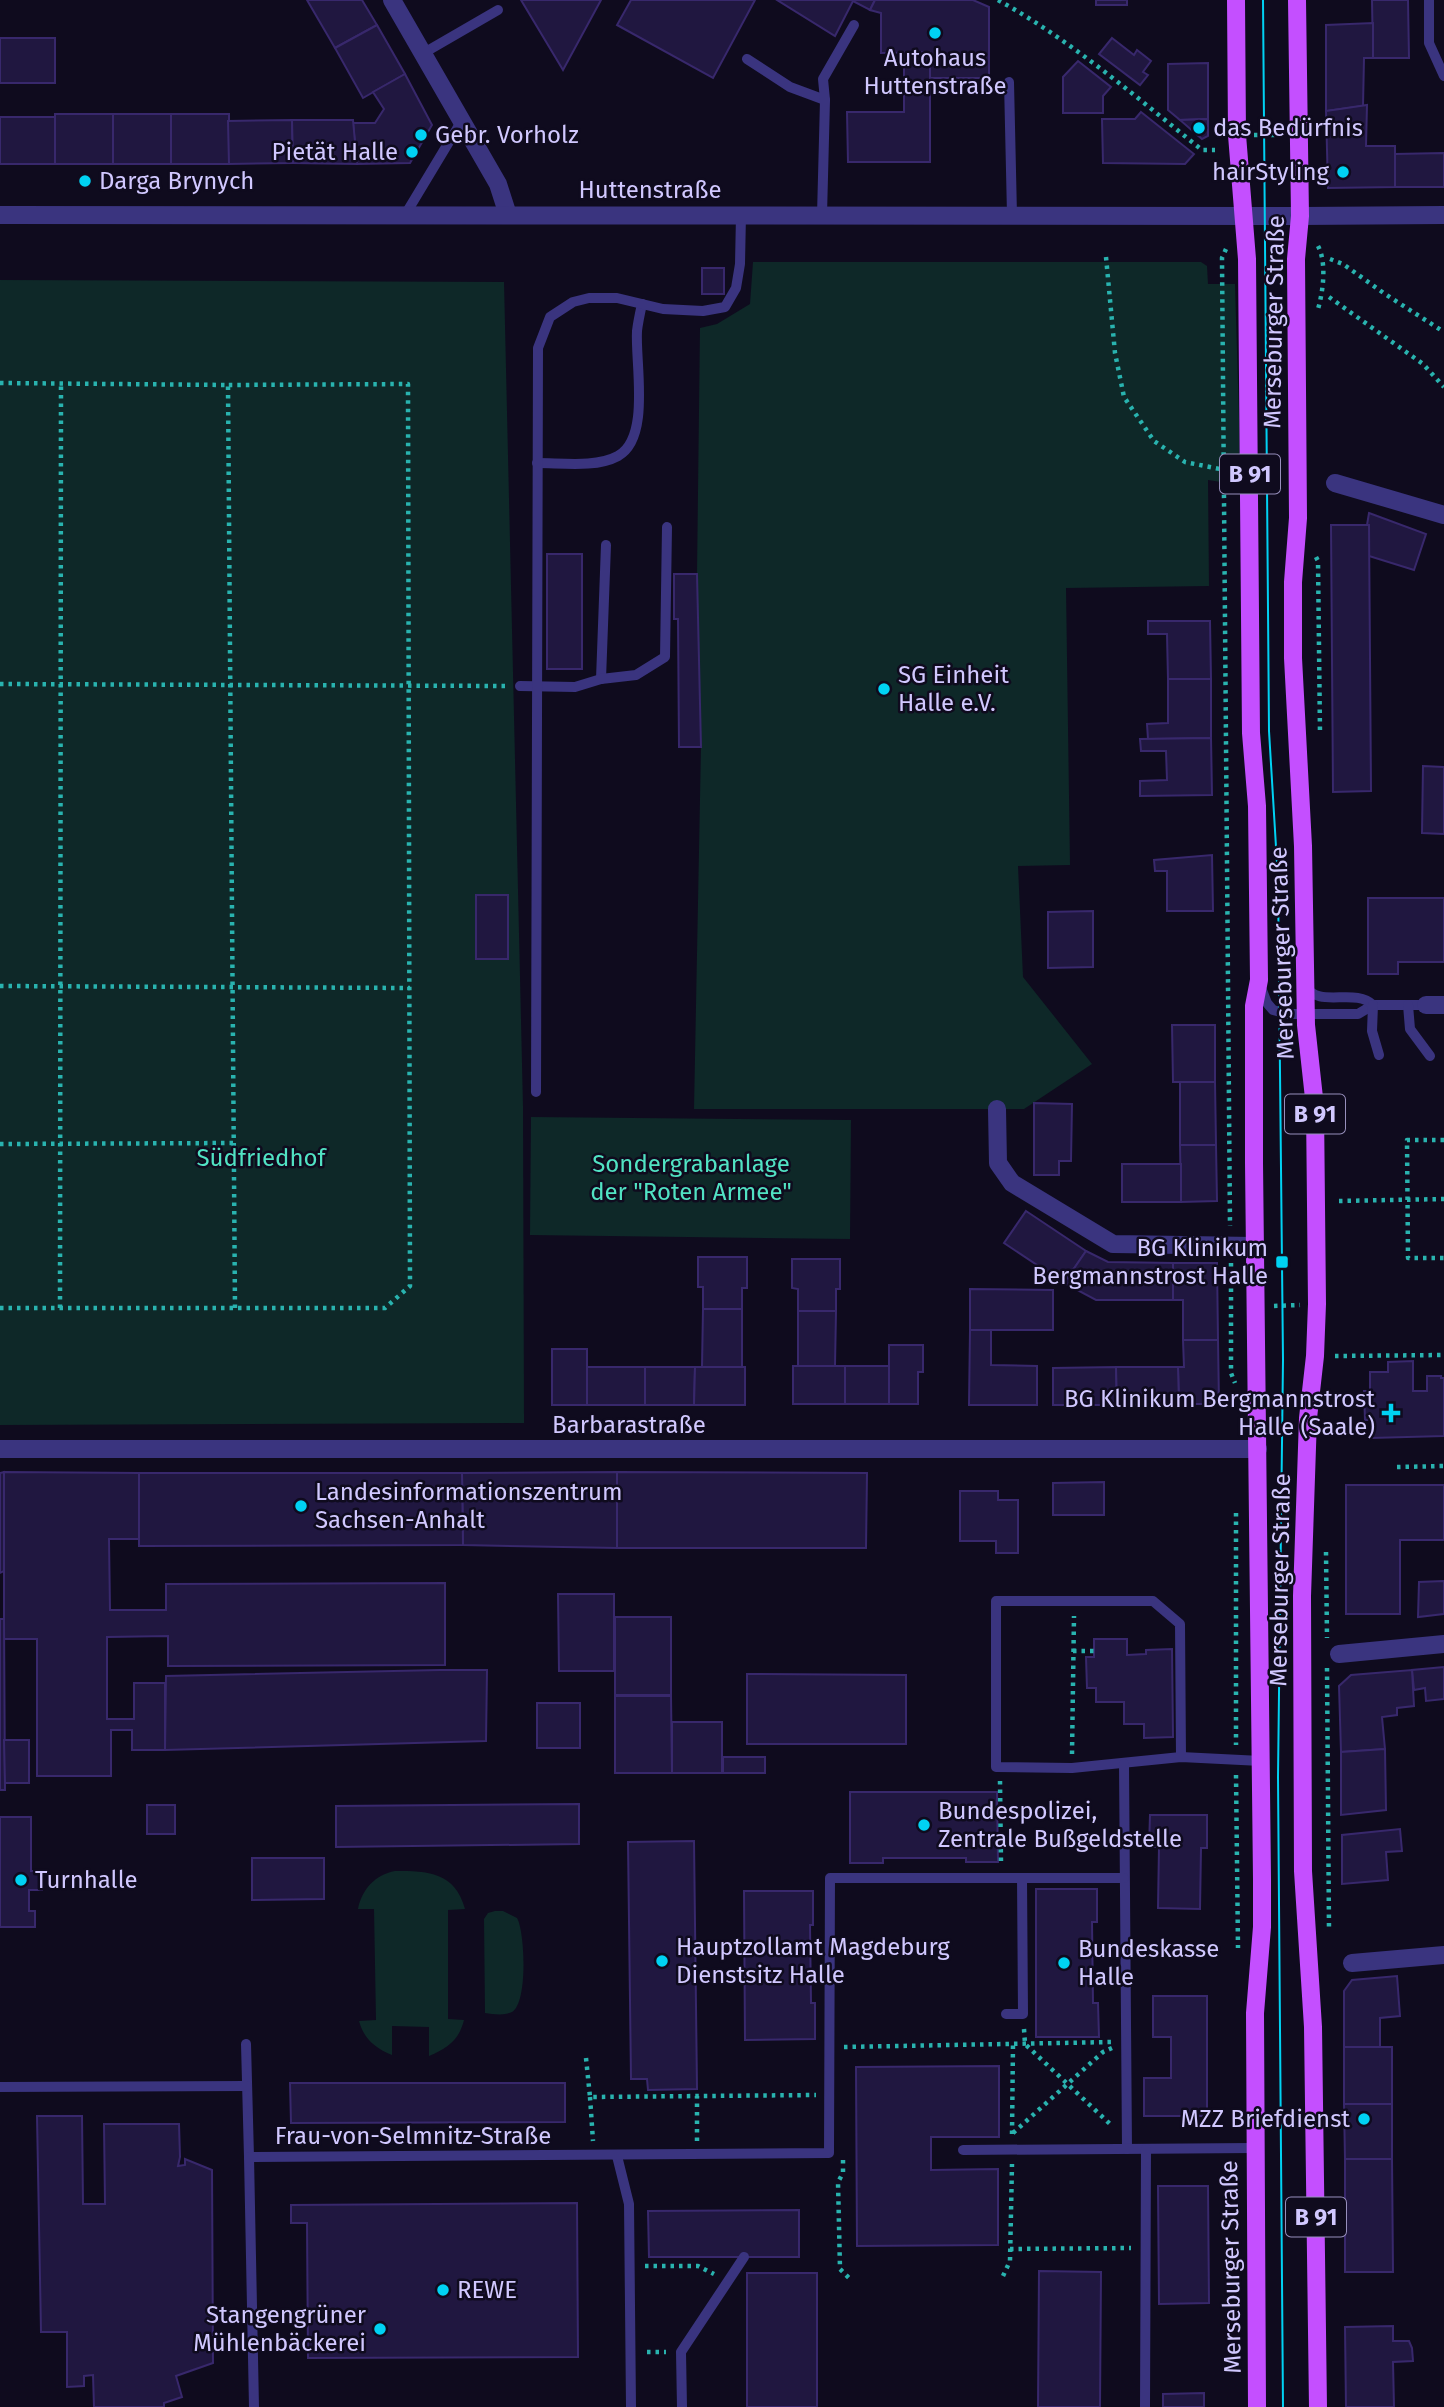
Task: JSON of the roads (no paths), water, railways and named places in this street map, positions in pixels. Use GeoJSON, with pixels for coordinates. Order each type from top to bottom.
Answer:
{"type":"FeatureCollection","features":[{"type":"Feature","properties":{"kind":"main road","name":"Merseburger Straße"},"geometry":{"type":"LineString","coordinates":[[1236,0],[1237,135],[1248,259],[1251,733],[1257,806],[1259,980],[1254,1006],[1262,1927],[1255,2013],[1257,2407]]}},
{"type":"Feature","properties":{"kind":"main road","name":"Merseburger Straße"},"geometry":{"type":"LineString","coordinates":[[1297,0],[1300,216],[1296,259],[1298,518],[1293,595],[1294,680],[1303,846],[1306,1015],[1315,1107],[1317,1304],[1308,1418],[1304,1537],[1303,1823],[1305,1918],[1313,2027],[1318,2407]]}},
{"type":"Feature","properties":{"kind":"street"},"geometry":{"type":"LineString","coordinates":[[392,0],[498,184],[508,215]]}},
{"type":"Feature","properties":{"kind":"street","name":"Huttenstraße"},"geometry":{"type":"LineString","coordinates":[[0,215],[1444,215]]}},
{"type":"Feature","properties":{"kind":"street"},"geometry":{"type":"LineString","coordinates":[[1335,483],[1444,515]]}},
{"type":"Feature","properties":{"kind":"street"},"geometry":{"type":"LineString","coordinates":[[997,1109],[998,1163],[1012,1182],[1113,1244],[1255,1246]]}},
{"type":"Feature","properties":{"kind":"street","name":"Barbarastraße"},"geometry":{"type":"LineString","coordinates":[[0,1449],[1258,1449]]}},
{"type":"Feature","properties":{"kind":"street"},"geometry":{"type":"LineString","coordinates":[[1331,1650],[1444,1644]]}},
{"type":"Feature","properties":{"kind":"street"},"geometry":{"type":"LineString","coordinates":[[1352,1963],[1444,1955]]}},
{"type":"Feature","properties":{"kind":"lane"},"geometry":{"type":"LineString","coordinates":[[1429,0],[1429,43],[1444,76]]}},
{"type":"Feature","properties":{"kind":"lane"},"geometry":{"type":"LineString","coordinates":[[422,54],[498,10]]}},
{"type":"Feature","properties":{"kind":"lane"},"geometry":{"type":"LineString","coordinates":[[822,215],[825,100],[823,79],[854,25]]}},
{"type":"Feature","properties":{"kind":"lane"},"geometry":{"type":"LineString","coordinates":[[747,60],[790,87],[825,100]]}},
{"type":"Feature","properties":{"kind":"lane"},"geometry":{"type":"LineString","coordinates":[[1009,82],[1012,215]]}},
{"type":"Feature","properties":{"kind":"lane"},"geometry":{"type":"LineString","coordinates":[[405,215],[461,122]]}},
{"type":"Feature","properties":{"kind":"lane"},"geometry":{"type":"LineString","coordinates":[[536,1092],[538,348],[550,317],[573,302],[589,298],[617,298],[663,309],[703,311],[725,307],[736,288],[741,215]]}},
{"type":"Feature","properties":{"kind":"lane"},"geometry":{"type":"LineString","coordinates":[[537,463],[597,463],[620,455],[633,439],[638,418],[637,329],[642,304]]}},
{"type":"Feature","properties":{"kind":"lane"},"geometry":{"type":"LineString","coordinates":[[520,686],[575,687],[601,679],[636,675],[665,657],[667,527]]}},
{"type":"Feature","properties":{"kind":"lane"},"geometry":{"type":"LineString","coordinates":[[601,679],[606,545]]}},
{"type":"Feature","properties":{"kind":"lane"},"geometry":{"type":"LineString","coordinates":[[1259,980],[1261,993],[1273,1010],[1279,1013],[1358,1014],[1373,1005],[1426,1005]]}},
{"type":"Feature","properties":{"kind":"lane"},"geometry":{"type":"LineString","coordinates":[[1305,985],[1309,992],[1318,996],[1367,999],[1373,1005],[1372,1031],[1379,1055]]}},
{"type":"Feature","properties":{"kind":"lane"},"geometry":{"type":"LineString","coordinates":[[1426,1005],[1410,1029],[1430,1056]]}},
{"type":"Feature","properties":{"kind":"lane"},"geometry":{"type":"LineString","coordinates":[[995,1588],[996,1767],[1072,1768],[1181,1757],[1261,1761]]}},
{"type":"Feature","properties":{"kind":"lane"},"geometry":{"type":"LineString","coordinates":[[996,1601],[1153,1601],[1180,1624],[1181,1757]]}},
{"type":"Feature","properties":{"kind":"lane"},"geometry":{"type":"LineString","coordinates":[[1124,1764],[1124,2042],[1127,2149]]}},
{"type":"Feature","properties":{"kind":"lane","name":"Frau-von-Selmnitz-Straße"},"geometry":{"type":"LineString","coordinates":[[254,2407],[248,2157],[829,2153],[830,1878],[1021,1878]]}},
{"type":"Feature","properties":{"kind":"lane"},"geometry":{"type":"LineString","coordinates":[[1006,2014],[1023,2014],[1021,1878],[1124,1878]]}},
{"type":"Feature","properties":{"kind":"lane"},"geometry":{"type":"LineString","coordinates":[[246,2044],[248,2157]]}},
{"type":"Feature","properties":{"kind":"lane"},"geometry":{"type":"LineString","coordinates":[[0,2088],[247,2086]]}},
{"type":"Feature","properties":{"kind":"lane"},"geometry":{"type":"LineString","coordinates":[[963,2150],[1254,2148]]}},
{"type":"Feature","properties":{"kind":"lane"},"geometry":{"type":"LineString","coordinates":[[1145,2407],[1146,2149]]}},
{"type":"Feature","properties":{"kind":"lane"},"geometry":{"type":"LineString","coordinates":[[617,2156],[629,2204],[631,2407]]}},
{"type":"Feature","properties":{"kind":"lane"},"geometry":{"type":"LineString","coordinates":[[682,2407],[681,2352],[744,2257]]}},
{"type":"Feature","properties":{"kind":"tram line"},"geometry":{"type":"LineString","coordinates":[[1263,0],[1269,731],[1278,880],[1283,1360],[1278,1777],[1283,2407]]}},
{"type":"Feature","properties":{"kind":"place","name":"Autohaus Huttenstraße"},"geometry":{"type":"Point","coordinates":[935,33]}},
{"type":"Feature","properties":{"kind":"place","name":"das Bedürfnis"},"geometry":{"type":"Point","coordinates":[1199,128]}},
{"type":"Feature","properties":{"kind":"place","name":"Gebr. Vorholz"},"geometry":{"type":"Point","coordinates":[421,135]}},
{"type":"Feature","properties":{"kind":"place","name":"Pietät Halle"},"geometry":{"type":"Point","coordinates":[412,152]}},
{"type":"Feature","properties":{"kind":"place","name":"hairStyling"},"geometry":{"type":"Point","coordinates":[1343,172]}},
{"type":"Feature","properties":{"kind":"place","name":"Darga Brynych"},"geometry":{"type":"Point","coordinates":[85,181]}},
{"type":"Feature","properties":{"kind":"place","name":"SG Einheit Halle e.V."},"geometry":{"type":"Point","coordinates":[884,689]}},
{"type":"Feature","properties":{"kind":"place","name":"BG Klinikum Bergmannstrost Halle"},"geometry":{"type":"Point","coordinates":[1282,1262]}},
{"type":"Feature","properties":{"kind":"place","name":"BG Klinikum Bergmannstrost Halle (Saale)"},"geometry":{"type":"Point","coordinates":[1391,1413]}},
{"type":"Feature","properties":{"kind":"place","name":"Landesinformationszentrum Sachsen-Anhalt"},"geometry":{"type":"Point","coordinates":[301,1506]}},
{"type":"Feature","properties":{"kind":"place","name":"Bundespolizei, Zentrale Bußgeldstelle"},"geometry":{"type":"Point","coordinates":[924,1825]}},
{"type":"Feature","properties":{"kind":"place","name":"Turnhalle"},"geometry":{"type":"Point","coordinates":[21,1880]}},
{"type":"Feature","properties":{"kind":"place","name":"Hauptzollamt Magdeburg Dienstsitz Halle"},"geometry":{"type":"Point","coordinates":[662,1961]}},
{"type":"Feature","properties":{"kind":"place","name":"Bundeskasse Halle"},"geometry":{"type":"Point","coordinates":[1064,1963]}},
{"type":"Feature","properties":{"kind":"place","name":"MZZ Briefdienst"},"geometry":{"type":"Point","coordinates":[1364,2119]}},
{"type":"Feature","properties":{"kind":"place","name":"REWE"},"geometry":{"type":"Point","coordinates":[443,2290]}},
{"type":"Feature","properties":{"kind":"place","name":"Stangengrüner Mühlenbäckerei"},"geometry":{"type":"Point","coordinates":[380,2329]}},
{"type":"Feature","properties":{"kind":"park label","name":"Südfriedhof"},"geometry":{"type":"Point","coordinates":[261,1158]}},
{"type":"Feature","properties":{"kind":"park label","name":"Sondergrabanlage der \"Roten Armee\""},"geometry":{"type":"Point","coordinates":[691,1178]}}]}
